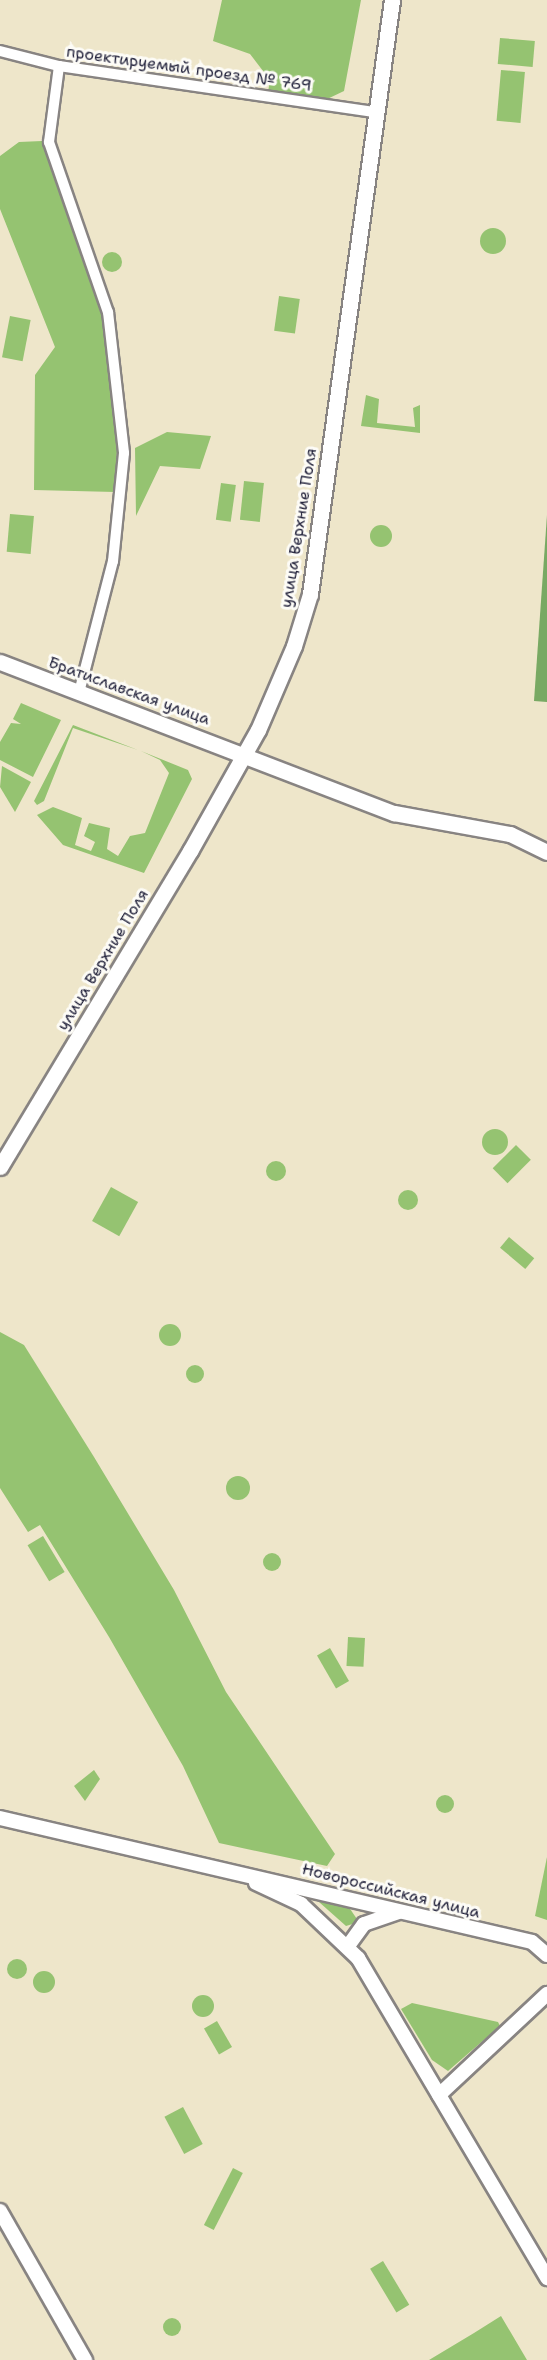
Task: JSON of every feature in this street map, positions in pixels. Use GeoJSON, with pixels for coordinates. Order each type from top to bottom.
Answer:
{"type":"FeatureCollection","features":[{"type":"Feature","properties":{"kind":"main road","name":"улица Верхние Поля"},"geometry":{"type":"LineString","coordinates":[[0,1167],[245,753],[281,679],[310,594],[392,0]]}},
{"type":"Feature","properties":{"kind":"main road","name":"Братиславская улица"},"geometry":{"type":"LineString","coordinates":[[0,662],[245,753],[394,813],[510,834],[547,852]]}},
{"type":"Feature","properties":{"kind":"street","name":"проектируемый проезд № 769"},"geometry":{"type":"LineString","coordinates":[[0,51],[59,66],[376,112]]}},
{"type":"Feature","properties":{"kind":"street"},"geometry":{"type":"LineString","coordinates":[[59,66],[49,142],[108,312],[124,453],[113,561],[79,692]]}},
{"type":"Feature","properties":{"kind":"street","name":"Новороссийская улица"},"geometry":{"type":"LineString","coordinates":[[0,1818],[223,1871],[322,1889],[402,1912],[532,1942],[547,1955]]}},
{"type":"Feature","properties":{"kind":"street","name":"Новороссийская улица"},"geometry":{"type":"LineString","coordinates":[[223,1871],[301,1905],[348,1946],[440,2095],[547,2278]]}},
{"type":"Feature","properties":{"kind":"street"},"geometry":{"type":"LineString","coordinates":[[348,1946],[364,1924],[402,1912]]}},
{"type":"Feature","properties":{"kind":"street"},"geometry":{"type":"LineString","coordinates":[[440,2095],[547,1994]]}},
{"type":"Feature","properties":{"kind":"street"},"geometry":{"type":"LineString","coordinates":[[0,2211],[85,2360]]}},
{"type":"Feature","properties":{"kind":"green space"},"geometry":{"type":"Polygon","coordinates":[[[222,0],[361,0],[344,91],[323,101],[268,92],[270,80],[250,54],[213,41],[222,0]]]}},
{"type":"Feature","properties":{"kind":"green space"},"geometry":{"type":"Polygon","coordinates":[[[500,38],[535,41],[533,67],[498,64],[500,38]]]}},
{"type":"Feature","properties":{"kind":"green space"},"geometry":{"type":"Polygon","coordinates":[[[501,70],[525,72],[520,123],[497,121],[501,70]]]}},
{"type":"Feature","properties":{"kind":"green space"},"geometry":{"type":"Polygon","coordinates":[[[42,141],[95,286],[104,326],[117,451],[115,492],[34,490],[35,375],[55,347],[0,209],[0,156],[19,142],[42,141]]]}},
{"type":"Feature","properties":{"kind":"green space"},"geometry":{"type":"Polygon","coordinates":[[[493,228],[502,232],[506,241],[502,250],[493,254],[484,250],[480,241],[484,232],[493,228]]]}},
{"type":"Feature","properties":{"kind":"green space"},"geometry":{"type":"Polygon","coordinates":[[[112,252],[119,255],[122,262],[119,269],[112,272],[105,269],[102,262],[105,255],[112,252]]]}},
{"type":"Feature","properties":{"kind":"green space"},"geometry":{"type":"Polygon","coordinates":[[[279,296],[300,299],[295,334],[274,331],[279,296]]]}},
{"type":"Feature","properties":{"kind":"green space"},"geometry":{"type":"Polygon","coordinates":[[[10,316],[31,320],[23,361],[2,357],[10,316]]]}},
{"type":"Feature","properties":{"kind":"green space"},"geometry":{"type":"Polygon","coordinates":[[[366,395],[379,399],[377,423],[415,427],[413,408],[420,405],[420,433],[361,426],[366,395]]]}},
{"type":"Feature","properties":{"kind":"green space"},"geometry":{"type":"Polygon","coordinates":[[[167,432],[211,436],[200,469],[160,466],[136,516],[135,448],[167,432]]]}},
{"type":"Feature","properties":{"kind":"green space"},"geometry":{"type":"Polygon","coordinates":[[[244,481],[264,483],[260,522],[240,520],[244,481]]]}},
{"type":"Feature","properties":{"kind":"green space"},"geometry":{"type":"Polygon","coordinates":[[[221,483],[236,485],[231,522],[216,520],[221,483]]]}},
{"type":"Feature","properties":{"kind":"green space"},"geometry":{"type":"Polygon","coordinates":[[[10,514],[34,516],[31,554],[7,552],[10,514]]]}},
{"type":"Feature","properties":{"kind":"green space"},"geometry":{"type":"Polygon","coordinates":[[[547,515],[547,702],[534,701],[547,515]]]}},
{"type":"Feature","properties":{"kind":"green space"},"geometry":{"type":"Polygon","coordinates":[[[381,525],[389,528],[392,536],[389,544],[381,547],[373,544],[370,536],[373,528],[381,525]]]}},
{"type":"Feature","properties":{"kind":"green space"},"geometry":{"type":"Polygon","coordinates":[[[21,703],[61,720],[33,777],[0,760],[0,742],[11,723],[21,724],[13,719],[21,703]]]}},
{"type":"Feature","properties":{"kind":"green space"},"geometry":{"type":"Polygon","coordinates":[[[73,725],[138,750],[73,728],[44,801],[37,805],[34,801],[73,725]]]}},
{"type":"Feature","properties":{"kind":"green space"},"geometry":{"type":"Polygon","coordinates":[[[141,751],[188,770],[192,779],[144,873],[63,845],[37,815],[53,807],[82,818],[75,845],[91,851],[95,842],[84,836],[89,823],[110,828],[107,849],[118,856],[130,836],[145,833],[169,773],[160,760],[141,751]]]}},
{"type":"Feature","properties":{"kind":"green space"},"geometry":{"type":"Polygon","coordinates":[[[2,766],[31,782],[15,812],[0,787],[2,766]]]}},
{"type":"Feature","properties":{"kind":"green space"},"geometry":{"type":"Polygon","coordinates":[[[495,1129],[504,1133],[508,1142],[504,1151],[495,1155],[486,1151],[482,1142],[486,1133],[495,1129]]]}},
{"type":"Feature","properties":{"kind":"green space"},"geometry":{"type":"Polygon","coordinates":[[[516,1145],[531,1160],[508,1183],[493,1168],[516,1145]]]}},
{"type":"Feature","properties":{"kind":"green space"},"geometry":{"type":"Polygon","coordinates":[[[276,1161],[283,1164],[286,1171],[283,1178],[276,1181],[269,1178],[266,1171],[269,1164],[276,1161]]]}},
{"type":"Feature","properties":{"kind":"green space"},"geometry":{"type":"Polygon","coordinates":[[[111,1187],[138,1202],[119,1236],[92,1221],[111,1187]]]}},
{"type":"Feature","properties":{"kind":"green space"},"geometry":{"type":"Polygon","coordinates":[[[408,1190],[415,1193],[418,1200],[415,1207],[408,1210],[401,1207],[398,1200],[401,1193],[408,1190]]]}},
{"type":"Feature","properties":{"kind":"green space"},"geometry":{"type":"Polygon","coordinates":[[[509,1237],[534,1258],[525,1269],[500,1248],[509,1237]]]}},
{"type":"Feature","properties":{"kind":"green space"},"geometry":{"type":"Polygon","coordinates":[[[170,1324],[178,1327],[181,1335],[178,1343],[170,1346],[162,1343],[159,1335],[162,1327],[170,1324]]]}},
{"type":"Feature","properties":{"kind":"green space"},"geometry":{"type":"Polygon","coordinates":[[[0,1332],[24,1345],[94,1457],[174,1590],[226,1692],[335,1854],[327,1866],[219,1843],[183,1766],[109,1637],[40,1525],[28,1532],[0,1488],[0,1332]]]}},
{"type":"Feature","properties":{"kind":"green space"},"geometry":{"type":"Polygon","coordinates":[[[191,1365],[199,1365],[204,1370],[202,1381],[191,1383],[186,1378],[186,1370],[191,1365]]]}},
{"type":"Feature","properties":{"kind":"green space"},"geometry":{"type":"Polygon","coordinates":[[[238,1476],[246,1480],[250,1488],[246,1496],[238,1500],[230,1496],[226,1488],[230,1480],[238,1476]]]}},
{"type":"Feature","properties":{"kind":"green space"},"geometry":{"type":"Polygon","coordinates":[[[43,1536],[65,1572],[49,1581],[28,1545],[43,1536]]]}},
{"type":"Feature","properties":{"kind":"green space"},"geometry":{"type":"Polygon","coordinates":[[[268,1553],[276,1553],[281,1558],[279,1569],[268,1571],[263,1566],[263,1558],[268,1553]]]}},
{"type":"Feature","properties":{"kind":"green space"},"geometry":{"type":"Polygon","coordinates":[[[348,1637],[365,1638],[363,1667],[346,1666],[348,1637]]]}},
{"type":"Feature","properties":{"kind":"green space"},"geometry":{"type":"Polygon","coordinates":[[[330,1648],[349,1681],[336,1688],[317,1656],[330,1648]]]}},
{"type":"Feature","properties":{"kind":"green space"},"geometry":{"type":"Polygon","coordinates":[[[94,1770],[100,1779],[85,1801],[74,1786],[94,1770]]]}},
{"type":"Feature","properties":{"kind":"green space"},"geometry":{"type":"Polygon","coordinates":[[[445,1795],[451,1798],[454,1804],[451,1810],[445,1813],[439,1810],[436,1804],[439,1798],[445,1795]]]}},
{"type":"Feature","properties":{"kind":"green space"},"geometry":{"type":"Polygon","coordinates":[[[547,1857],[547,1920],[535,1916],[547,1857]]]}},
{"type":"Feature","properties":{"kind":"green space"},"geometry":{"type":"Polygon","coordinates":[[[310,1894],[346,1903],[359,1922],[346,1926],[310,1894]]]}},
{"type":"Feature","properties":{"kind":"green space"},"geometry":{"type":"Polygon","coordinates":[[[17,1959],[24,1962],[27,1969],[24,1976],[17,1979],[10,1976],[7,1969],[10,1962],[17,1959]]]}},
{"type":"Feature","properties":{"kind":"green space"},"geometry":{"type":"Polygon","coordinates":[[[44,1971],[52,1974],[55,1982],[52,1990],[44,1993],[36,1990],[33,1982],[36,1974],[44,1971]]]}},
{"type":"Feature","properties":{"kind":"green space"},"geometry":{"type":"Polygon","coordinates":[[[203,1995],[211,1998],[214,2006],[211,2014],[203,2017],[195,2014],[192,2006],[195,1998],[203,1995]]]}},
{"type":"Feature","properties":{"kind":"green space"},"geometry":{"type":"Polygon","coordinates":[[[412,2003],[498,2022],[500,2026],[448,2071],[432,2060],[401,2009],[412,2003]]]}},
{"type":"Feature","properties":{"kind":"green space"},"geometry":{"type":"Polygon","coordinates":[[[217,2021],[232,2047],[219,2054],[204,2028],[217,2021]]]}},
{"type":"Feature","properties":{"kind":"green space"},"geometry":{"type":"Polygon","coordinates":[[[183,2107],[203,2144],[184,2154],[164,2117],[183,2107]]]}},
{"type":"Feature","properties":{"kind":"green space"},"geometry":{"type":"Polygon","coordinates":[[[233,2168],[243,2173],[214,2230],[204,2225],[233,2168]]]}},
{"type":"Feature","properties":{"kind":"green space"},"geometry":{"type":"Polygon","coordinates":[[[383,2261],[409,2305],[396,2312],[370,2269],[383,2261]]]}},
{"type":"Feature","properties":{"kind":"green space"},"geometry":{"type":"Polygon","coordinates":[[[501,2316],[527,2360],[429,2360],[474,2333],[501,2316]]]}},
{"type":"Feature","properties":{"kind":"green space"},"geometry":{"type":"Polygon","coordinates":[[[172,2318],[178,2321],[181,2327],[178,2333],[172,2336],[166,2333],[163,2327],[166,2321],[172,2318]]]}}]}
